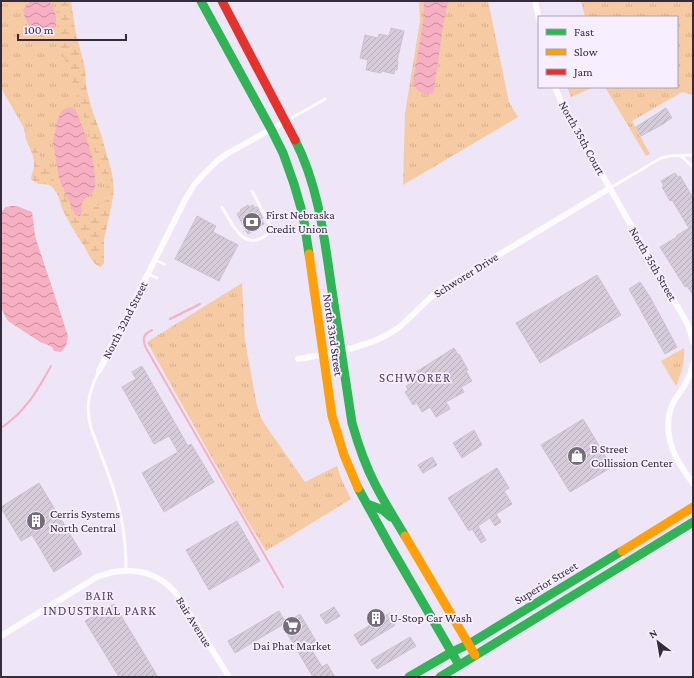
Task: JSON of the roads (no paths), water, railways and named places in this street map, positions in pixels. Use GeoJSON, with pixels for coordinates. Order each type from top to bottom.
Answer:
{"type":"FeatureCollection","features":[{"type":"Feature","properties":{"kind":"main road","name":"North 33rd Street"},"geometry":{"type":"LineString","coordinates":[[201,1],[271,130],[289,168],[300,204],[312,266],[332,416],[349,468],[367,504],[459,665]]}},
{"type":"Feature","properties":{"kind":"main road","name":"North 33rd Street"},"geometry":{"type":"LineString","coordinates":[[222,1],[286,121],[306,165],[316,195],[327,252],[351,417],[360,451],[375,484],[475,655]]}},
{"type":"Feature","properties":{"kind":"main road"},"geometry":{"type":"LineString","coordinates":[[367,504],[386,512],[400,527]]}},
{"type":"Feature","properties":{"kind":"main road","name":"Superior Street"},"geometry":{"type":"LineString","coordinates":[[409,677],[469,644],[693,506]]}},
{"type":"Feature","properties":{"kind":"main road","name":"Superior Street"},"geometry":{"type":"LineString","coordinates":[[440,677],[693,522]]}},
{"type":"Feature","properties":{"kind":"street"},"geometry":{"type":"LineString","coordinates":[[535,1],[538,16]]}},
{"type":"Feature","properties":{"kind":"street","name":"North 35th Court"},"geometry":{"type":"LineString","coordinates":[[555,88],[561,102],[610,188]]}},
{"type":"Feature","properties":{"kind":"street","name":"North 32nd Street"},"geometry":{"type":"LineString","coordinates":[[99,371],[194,185],[211,166],[225,156],[286,121]]}},
{"type":"Feature","properties":{"kind":"street","name":"North 35th Street"},"geometry":{"type":"LineString","coordinates":[[610,188],[692,330],[693,341]]}},
{"type":"Feature","properties":{"kind":"street","name":"Schworer Drive"},"geometry":{"type":"LineString","coordinates":[[298,359],[342,350],[373,341],[393,331],[406,321],[430,297],[443,288],[610,188]]}},
{"type":"Feature","properties":{"kind":"street"},"geometry":{"type":"LineString","coordinates":[[693,363],[687,383],[671,409],[668,422],[672,448],[693,484]]}},
{"type":"Feature","properties":{"kind":"street","name":"Bair Avenue"},"geometry":{"type":"LineString","coordinates":[[1,636],[98,577],[115,571],[145,573],[163,582],[180,598],[228,677]]}},
{"type":"Feature","properties":{"kind":"lane"},"geometry":{"type":"LineString","coordinates":[[286,121],[325,99]]}},
{"type":"Feature","properties":{"kind":"lane"},"geometry":{"type":"LineString","coordinates":[[681,156],[683,151]]}},
{"type":"Feature","properties":{"kind":"lane"},"geometry":{"type":"LineString","coordinates":[[610,188],[661,158],[669,156],[693,155]]}},
{"type":"Feature","properties":{"kind":"lane"},"geometry":{"type":"LineString","coordinates":[[681,156],[693,167]]}},
{"type":"Feature","properties":{"kind":"lane"},"geometry":{"type":"LineString","coordinates":[[222,207],[238,234],[252,241],[261,239],[270,232],[270,226],[252,191]]}},
{"type":"Feature","properties":{"kind":"lane"},"geometry":{"type":"LineString","coordinates":[[155,260],[164,264]]}},
{"type":"Feature","properties":{"kind":"lane"},"geometry":{"type":"LineString","coordinates":[[148,274],[157,278]]}},
{"type":"Feature","properties":{"kind":"lane","name":"North 32nd Street"},"geometry":{"type":"LineString","coordinates":[[99,371],[88,399],[89,418],[122,520],[126,571]]}},
{"type":"Feature","properties":{"kind":"water"},"geometry":{"type":"Polygon","coordinates":[[[30,1],[47,1],[52,5],[56,22],[55,28],[51,33],[40,35],[31,28],[23,10],[30,1]]]}},
{"type":"Feature","properties":{"kind":"water"},"geometry":{"type":"Polygon","coordinates":[[[424,1],[448,1],[434,90],[433,93],[429,95],[419,91],[413,82],[423,22],[424,1]]]}},
{"type":"Feature","properties":{"kind":"water"},"geometry":{"type":"Polygon","coordinates":[[[70,107],[75,109],[86,136],[91,151],[95,175],[95,188],[93,192],[83,201],[80,216],[75,215],[59,179],[53,142],[57,121],[60,114],[63,110],[70,107]]]}},
{"type":"Feature","properties":{"kind":"water"},"geometry":{"type":"Polygon","coordinates":[[[17,206],[32,212],[35,236],[68,336],[66,346],[61,352],[54,351],[52,347],[40,342],[8,321],[1,307],[1,212],[6,207],[17,206]]]}},
{"type":"Feature","properties":{"kind":"waterway"},"geometry":{"type":"LineString","coordinates":[[170,319],[200,304]]}},
{"type":"Feature","properties":{"kind":"waterway"},"geometry":{"type":"LineString","coordinates":[[152,330],[144,337],[146,348],[283,587]]}},
{"type":"Feature","properties":{"kind":"waterway"},"geometry":{"type":"LineString","coordinates":[[1,428],[24,408],[36,392],[51,366]]}},
{"type":"Feature","properties":{"kind":"place","name":"First Nebraska Credit Union"},"geometry":{"type":"Point","coordinates":[252,222]}},
{"type":"Feature","properties":{"kind":"place","name":"B Street Collission Center"},"geometry":{"type":"Point","coordinates":[577,456]}},
{"type":"Feature","properties":{"kind":"place","name":"Cerris Systems North Central"},"geometry":{"type":"Point","coordinates":[36,521]}},
{"type":"Feature","properties":{"kind":"place","name":"U-Stop Car Wash"},"geometry":{"type":"Point","coordinates":[376,618]}},
{"type":"Feature","properties":{"kind":"place","name":"Dai Phat Market"},"geometry":{"type":"Point","coordinates":[292,626]}},
{"type":"Feature","properties":{"kind":"district","name":"SCHWORER"},"geometry":{"type":"Point","coordinates":[415,377]}},
{"type":"Feature","properties":{"kind":"district","name":"BAIR INDUSTRIAL PARK"},"geometry":{"type":"Point","coordinates":[100,602]}}]}
